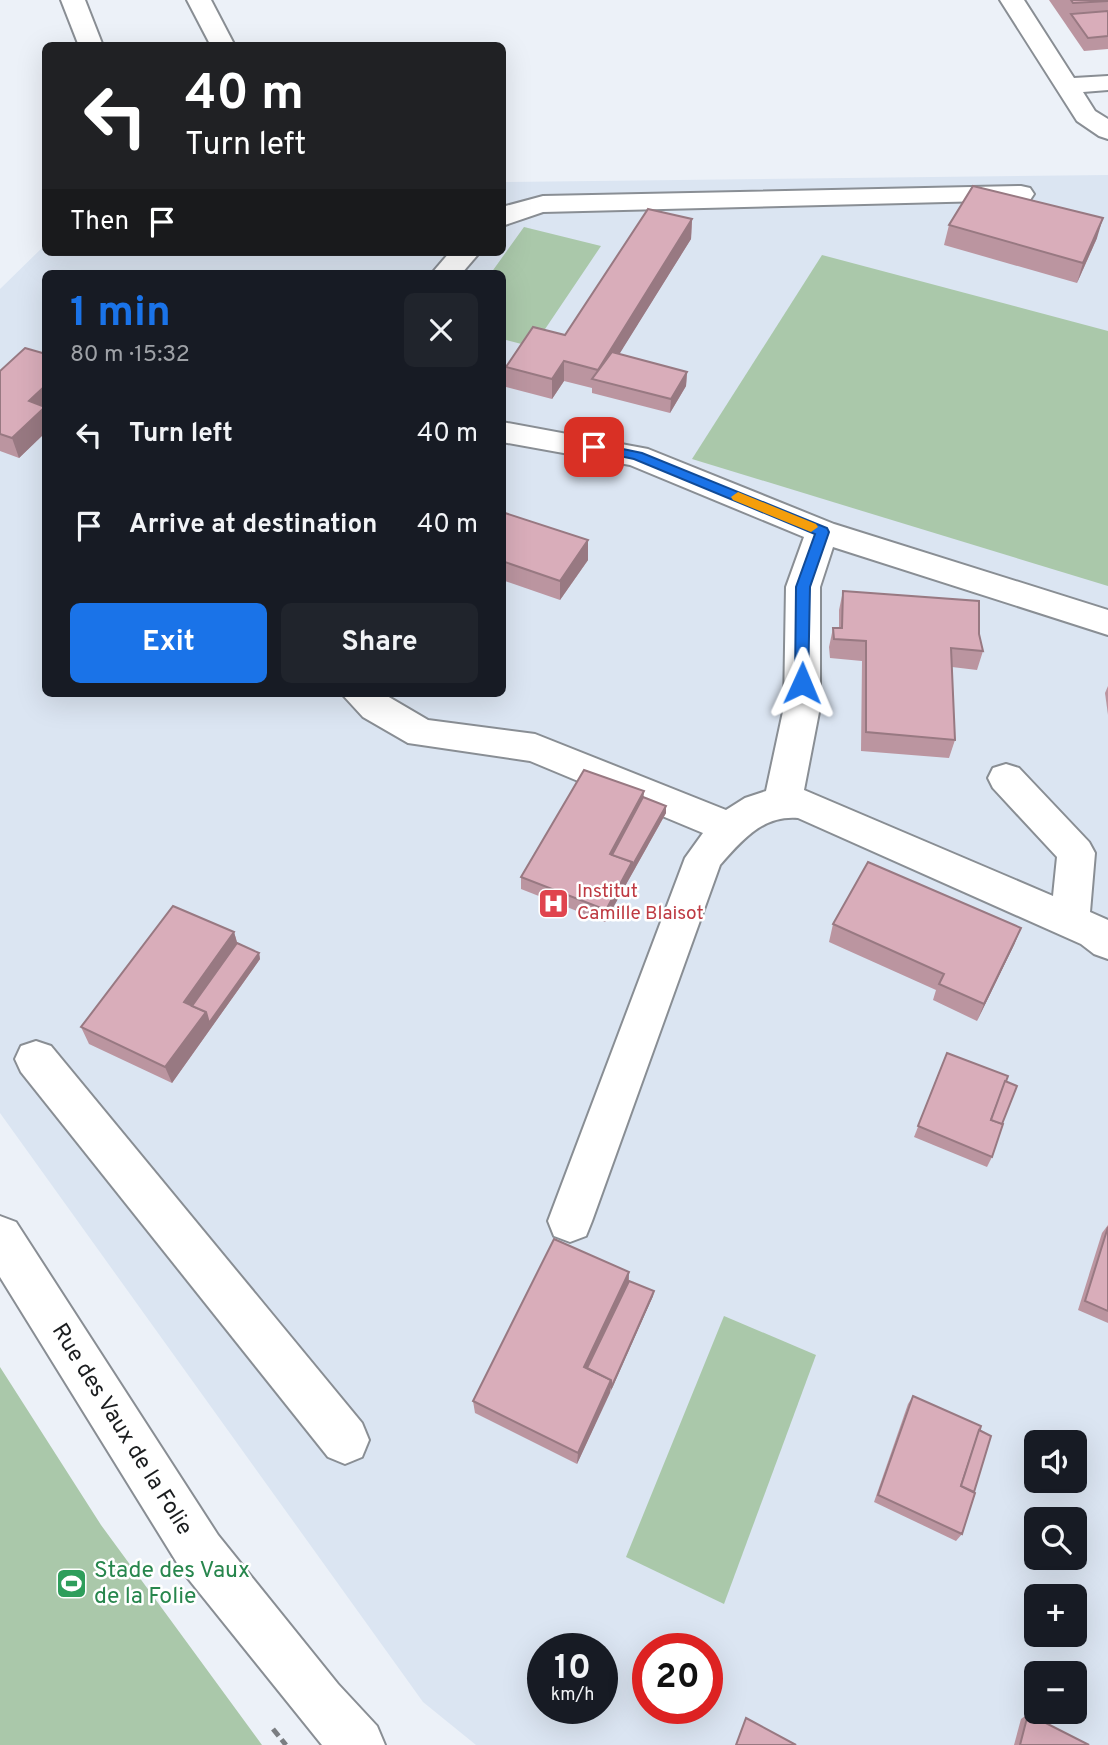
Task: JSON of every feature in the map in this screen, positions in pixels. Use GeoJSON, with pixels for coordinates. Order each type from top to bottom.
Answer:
{"type":"FeatureCollection","features":[{"type":"Feature","properties":{"kind":"street"},"geometry":{"type":"LineString","coordinates":[[73,0],[89,42]]}},
{"type":"Feature","properties":{"kind":"street"},"geometry":{"type":"LineString","coordinates":[[199,0],[221,42]]}},
{"type":"Feature","properties":{"kind":"street"},"geometry":{"type":"LineString","coordinates":[[1012,0],[1086,116],[1108,131]]}},
{"type":"Feature","properties":{"kind":"street"},"geometry":{"type":"LineString","coordinates":[[1066,86],[1108,83]]}},
{"type":"Feature","properties":{"kind":"street"},"geometry":{"type":"LineString","coordinates":[[506,216],[517,209],[543,204],[1021,194]]}},
{"type":"Feature","properties":{"kind":"street"},"geometry":{"type":"LineString","coordinates":[[449,270],[462,256]]}},
{"type":"Feature","properties":{"kind":"street"},"geometry":{"type":"LineString","coordinates":[[506,433],[637,456],[822,532],[1108,624]]}},
{"type":"Feature","properties":{"kind":"street"},"geometry":{"type":"LineString","coordinates":[[783,800],[802,707],[803,587],[822,532]]}},
{"type":"Feature","properties":{"kind":"street"},"geometry":{"type":"LineString","coordinates":[[364,697],[376,708],[421,733],[535,748],[730,828]]}},
{"type":"Feature","properties":{"kind":"street"},"geometry":{"type":"LineString","coordinates":[[1006,778],[1076,853],[1070,921]]}},
{"type":"Feature","properties":{"kind":"street"},"geometry":{"type":"LineString","coordinates":[[570,1221],[704,858],[730,828],[763,805],[783,800],[803,804],[1070,921],[1108,942]]}},
{"type":"Feature","properties":{"kind":"street"},"geometry":{"type":"LineString","coordinates":[[36,1059],[345,1440]]}},
{"type":"Feature","properties":{"kind":"street","name":"Rue des Vaux de la Folie"},"geometry":{"type":"LineString","coordinates":[[0,1237],[200,1553],[319,1703],[358,1745]]}},
{"type":"Feature","properties":{"kind":"shaded area","name":"Institut Camille Blaisot"},"geometry":{"type":"Polygon","coordinates":[[[1108,175],[1108,1745],[476,1745],[423,1702],[0,1113],[0,289],[42,248],[42,256],[506,256],[506,182],[1108,175]]]}},
{"type":"Feature","properties":{"kind":"green space"},"geometry":{"type":"Polygon","coordinates":[[[524,227],[601,246],[533,347],[506,340],[506,270],[493,270],[506,256],[524,227]]]}},
{"type":"Feature","properties":{"kind":"green space"},"geometry":{"type":"Polygon","coordinates":[[[822,255],[1108,331],[1108,586],[692,459],[822,255]]]}},
{"type":"Feature","properties":{"kind":"green space"},"geometry":{"type":"Polygon","coordinates":[[[724,1316],[816,1355],[724,1604],[626,1557],[724,1316]]]}},
{"type":"Feature","properties":{"kind":"green space","name":"Stade des Vaux de la Folie"},"geometry":{"type":"Polygon","coordinates":[[[0,1367],[101,1525],[262,1745],[0,1745],[0,1367]]]}},
{"type":"Feature","properties":{"kind":"building"},"geometry":{"type":"Polygon","coordinates":[[[1071,0],[1108,0],[1108,1],[1073,3],[1071,0]]]}},
{"type":"Feature","properties":{"kind":"building"},"geometry":{"type":"Polygon","coordinates":[[[1108,11],[1108,36],[1088,38],[1071,14],[1108,11]]]}},
{"type":"Feature","properties":{"kind":"building"},"geometry":{"type":"Polygon","coordinates":[[[973,186],[1103,218],[1083,263],[949,225],[973,186]]]}},
{"type":"Feature","properties":{"kind":"building"},"geometry":{"type":"Polygon","coordinates":[[[648,209],[692,219],[598,370],[564,361],[552,379],[506,367],[533,327],[565,335],[648,209]]]}},
{"type":"Feature","properties":{"kind":"building"},"geometry":{"type":"Polygon","coordinates":[[[25,348],[42,353],[42,389],[29,401],[42,406],[42,410],[12,438],[0,434],[0,371],[25,348]]]}},
{"type":"Feature","properties":{"kind":"building"},"geometry":{"type":"Polygon","coordinates":[[[612,352],[687,372],[671,399],[592,379],[612,352]]]}},
{"type":"Feature","properties":{"kind":"building"},"geometry":{"type":"Polygon","coordinates":[[[506,513],[588,540],[560,581],[506,562],[506,513]]]}},
{"type":"Feature","properties":{"kind":"building"},"geometry":{"type":"Polygon","coordinates":[[[843,591],[979,601],[979,634],[983,651],[951,648],[955,740],[866,732],[866,641],[834,639],[833,628],[842,628],[843,591]]]}},
{"type":"Feature","properties":{"kind":"building"},"geometry":{"type":"Polygon","coordinates":[[[584,770],[644,791],[610,854],[632,862],[606,910],[521,877],[584,770]]]}},
{"type":"Feature","properties":{"kind":"building"},"geometry":{"type":"Polygon","coordinates":[[[643,797],[666,806],[631,868],[632,862],[612,855],[643,797]]]}},
{"type":"Feature","properties":{"kind":"building"},"geometry":{"type":"Polygon","coordinates":[[[868,862],[1021,928],[984,1004],[939,984],[944,974],[833,924],[868,862]]]}},
{"type":"Feature","properties":{"kind":"building"},"geometry":{"type":"Polygon","coordinates":[[[173,906],[234,932],[184,1002],[206,1012],[165,1067],[81,1027],[173,906]]]}},
{"type":"Feature","properties":{"kind":"building"},"geometry":{"type":"Polygon","coordinates":[[[237,943],[259,953],[209,1023],[206,1012],[192,1006],[237,943]]]}},
{"type":"Feature","properties":{"kind":"building"},"geometry":{"type":"Polygon","coordinates":[[[947,1053],[1008,1076],[991,1120],[1003,1124],[992,1157],[918,1126],[947,1053]]]}},
{"type":"Feature","properties":{"kind":"building"},"geometry":{"type":"Polygon","coordinates":[[[1005,1081],[1017,1086],[1002,1124],[991,1120],[1005,1081]]]}},
{"type":"Feature","properties":{"kind":"building"},"geometry":{"type":"Polygon","coordinates":[[[1108,1227],[1108,1311],[1085,1301],[1108,1227]]]}},
{"type":"Feature","properties":{"kind":"building"},"geometry":{"type":"Polygon","coordinates":[[[554,1239],[629,1272],[584,1367],[611,1380],[578,1453],[473,1401],[554,1239]]]}},
{"type":"Feature","properties":{"kind":"building"},"geometry":{"type":"Polygon","coordinates":[[[629,1281],[654,1291],[611,1388],[611,1380],[587,1368],[629,1281]]]}},
{"type":"Feature","properties":{"kind":"building"},"geometry":{"type":"Polygon","coordinates":[[[913,1396],[981,1426],[961,1486],[975,1493],[962,1534],[878,1495],[913,1396]]]}},
{"type":"Feature","properties":{"kind":"building"},"geometry":{"type":"Polygon","coordinates":[[[979,1430],[991,1436],[974,1492],[961,1486],[979,1430]]]}},
{"type":"Feature","properties":{"kind":"building"},"geometry":{"type":"Polygon","coordinates":[[[746,1718],[796,1745],[736,1745],[746,1718]]]}},
{"type":"Feature","properties":{"kind":"building"},"geometry":{"type":"Polygon","coordinates":[[[1025,1724],[1048,1724],[1089,1745],[1020,1745],[1025,1724]]]}},
{"type":"Feature","properties":{"kind":"slow traffic"},"geometry":{"type":"LineString","coordinates":[[738,497],[811,527]]}},
{"type":"Feature","properties":{"kind":"place","name":"Institut Camille Blaisot"},"geometry":{"type":"Point","coordinates":[554,903]}},
{"type":"Feature","properties":{"kind":"place","name":"Stade des Vaux de la Folie"},"geometry":{"type":"Point","coordinates":[71,1584]}},
{"type":"Feature","properties":{"kind":"route"},"geometry":{"type":"LineString","coordinates":[[594,447],[637,456],[822,532],[803,587],[802,683]]}}]}
